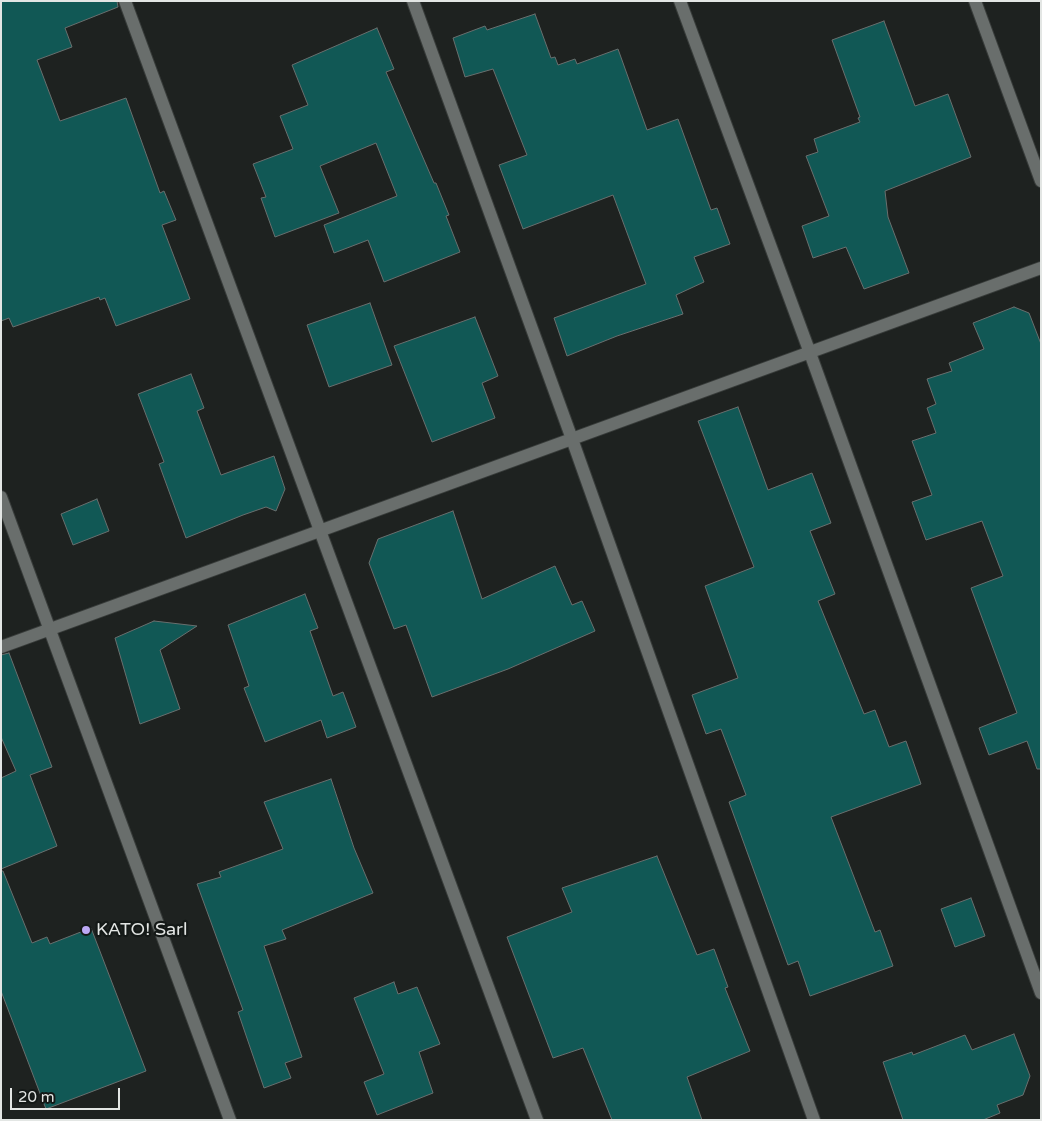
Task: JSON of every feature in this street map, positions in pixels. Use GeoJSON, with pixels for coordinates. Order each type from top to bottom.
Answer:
{"type":"FeatureCollection","features":[{"type":"Feature","properties":{"kind":"street"},"geometry":{"type":"LineString","coordinates":[[125,1],[537,1120]]}},
{"type":"Feature","properties":{"kind":"street"},"geometry":{"type":"LineString","coordinates":[[413,1],[572,439],[814,1120]]}},
{"type":"Feature","properties":{"kind":"street"},"geometry":{"type":"LineString","coordinates":[[680,1],[810,352],[1041,993]]}},
{"type":"Feature","properties":{"kind":"street"},"geometry":{"type":"LineString","coordinates":[[975,1],[1041,181]]}},
{"type":"Feature","properties":{"kind":"street"},"geometry":{"type":"LineString","coordinates":[[1,647],[1041,268]]}},
{"type":"Feature","properties":{"kind":"street"},"geometry":{"type":"LineString","coordinates":[[1,497],[230,1120]]}},
{"type":"Feature","properties":{"kind":"building"},"geometry":{"type":"Polygon","coordinates":[[[1,1],[117,1],[118,7],[65,28],[72,47],[37,60],[60,121],[126,98],[160,193],[164,191],[176,220],[162,225],[190,299],[116,326],[105,298],[100,300],[99,297],[13,327],[9,318],[1,321],[1,1]]]}},
{"type":"Feature","properties":{"kind":"building"},"geometry":{"type":"Polygon","coordinates":[[[535,14],[551,58],[555,57],[558,65],[575,59],[577,64],[618,49],[647,130],[678,119],[711,210],[717,208],[730,244],[694,257],[704,282],[676,295],[683,314],[617,336],[567,356],[554,318],[646,284],[613,195],[523,229],[499,165],[527,155],[493,69],[465,77],[453,38],[485,26],[487,30],[535,14]]]}},
{"type":"Feature","properties":{"kind":"building"},"geometry":{"type":"Polygon","coordinates":[[[884,21],[915,106],[948,94],[971,157],[885,191],[888,217],[909,273],[864,289],[846,247],[813,258],[802,226],[829,216],[806,156],[818,152],[814,139],[860,122],[858,118],[860,117],[832,40],[884,21]]]}},
{"type":"Feature","properties":{"kind":"building"},"geometry":{"type":"Polygon","coordinates":[[[377,28],[394,69],[386,72],[434,183],[436,183],[449,215],[446,216],[460,252],[384,282],[368,240],[334,253],[324,225],[397,196],[376,143],[320,166],[339,213],[275,237],[261,198],[266,197],[253,164],[293,149],[280,116],[308,105],[292,65],[377,28]]]}},
{"type":"Feature","properties":{"kind":"building"},"geometry":{"type":"Polygon","coordinates":[[[370,303],[392,365],[329,387],[307,325],[370,303]]]}},
{"type":"Feature","properties":{"kind":"building"},"geometry":{"type":"Polygon","coordinates":[[[1014,307],[1029,313],[1041,344],[1041,769],[1037,769],[1027,741],[989,755],[979,728],[1017,713],[971,588],[1003,576],[982,521],[926,540],[912,502],[932,495],[912,441],[936,433],[927,408],[936,404],[927,379],[952,371],[949,363],[984,349],[973,323],[1014,307]]]}},
{"type":"Feature","properties":{"kind":"building"},"geometry":{"type":"Polygon","coordinates":[[[475,317],[498,376],[482,383],[495,418],[432,442],[394,346],[475,317]]]}},
{"type":"Feature","properties":{"kind":"building"},"geometry":{"type":"Polygon","coordinates":[[[191,374],[204,408],[197,411],[221,475],[274,456],[285,489],[276,511],[266,507],[186,538],[159,464],[164,462],[138,394],[191,374]]]}},
{"type":"Feature","properties":{"kind":"building"},"geometry":{"type":"Polygon","coordinates":[[[738,407],[768,490],[812,473],[831,523],[810,531],[835,594],[818,601],[864,714],[875,710],[889,747],[906,741],[921,784],[831,817],[875,932],[880,930],[893,966],[810,996],[798,961],[788,965],[729,802],[746,795],[721,729],[706,734],[692,695],[738,678],[705,586],[754,567],[698,421],[738,407]]]}},
{"type":"Feature","properties":{"kind":"building"},"geometry":{"type":"Polygon","coordinates":[[[97,499],[109,531],[73,545],[61,514],[97,499]]]}},
{"type":"Feature","properties":{"kind":"building"},"geometry":{"type":"Polygon","coordinates":[[[453,511],[482,599],[555,566],[572,605],[582,601],[595,631],[508,669],[432,697],[406,625],[394,629],[369,563],[378,539],[453,511]]]}},
{"type":"Feature","properties":{"kind":"building"},"geometry":{"type":"Polygon","coordinates":[[[305,594],[318,628],[310,631],[333,696],[343,692],[356,727],[327,738],[321,720],[265,742],[244,688],[249,686],[228,625],[305,594]]]}},
{"type":"Feature","properties":{"kind":"building"},"geometry":{"type":"Polygon","coordinates":[[[154,621],[197,626],[160,650],[180,709],[140,724],[115,638],[154,621]]]}},
{"type":"Feature","properties":{"kind":"building"},"geometry":{"type":"Polygon","coordinates":[[[9,653],[52,767],[30,775],[57,846],[1,869],[1,778],[16,771],[1,737],[1,655],[9,653]]]}},
{"type":"Feature","properties":{"kind":"building"},"geometry":{"type":"Polygon","coordinates":[[[331,779],[354,848],[373,893],[282,930],[286,939],[264,946],[302,1057],[285,1063],[291,1078],[264,1088],[238,1012],[243,1010],[197,884],[221,877],[219,872],[283,849],[264,802],[331,779]]]}},
{"type":"Feature","properties":{"kind":"building"},"geometry":{"type":"Polygon","coordinates":[[[657,856],[697,955],[714,949],[728,987],[725,988],[750,1051],[687,1077],[702,1120],[612,1120],[583,1048],[553,1058],[507,937],[572,912],[562,888],[657,856]]]}},
{"type":"Feature","properties":{"kind":"building"},"geometry":{"type":"Polygon","coordinates":[[[1,871],[3,871],[32,943],[47,937],[50,944],[91,928],[146,1071],[46,1109],[1,991],[1,871]]]}},
{"type":"Feature","properties":{"kind":"building"},"geometry":{"type":"Polygon","coordinates":[[[971,898],[985,936],[955,947],[941,909],[971,898]]]}},
{"type":"Feature","properties":{"kind":"building"},"geometry":{"type":"Polygon","coordinates":[[[394,982],[398,994],[417,987],[440,1044],[419,1052],[433,1093],[377,1115],[364,1082],[384,1074],[354,998],[394,982]]]}},
{"type":"Feature","properties":{"kind":"building"},"geometry":{"type":"Polygon","coordinates":[[[1014,1034],[1030,1076],[1023,1095],[997,1105],[1000,1113],[983,1120],[903,1120],[883,1062],[912,1052],[913,1055],[965,1035],[972,1050],[1014,1034]]]}},
{"type":"Feature","properties":{"kind":"place","name":"KATO! Sarl"},"geometry":{"type":"Point","coordinates":[86,930]}}]}
